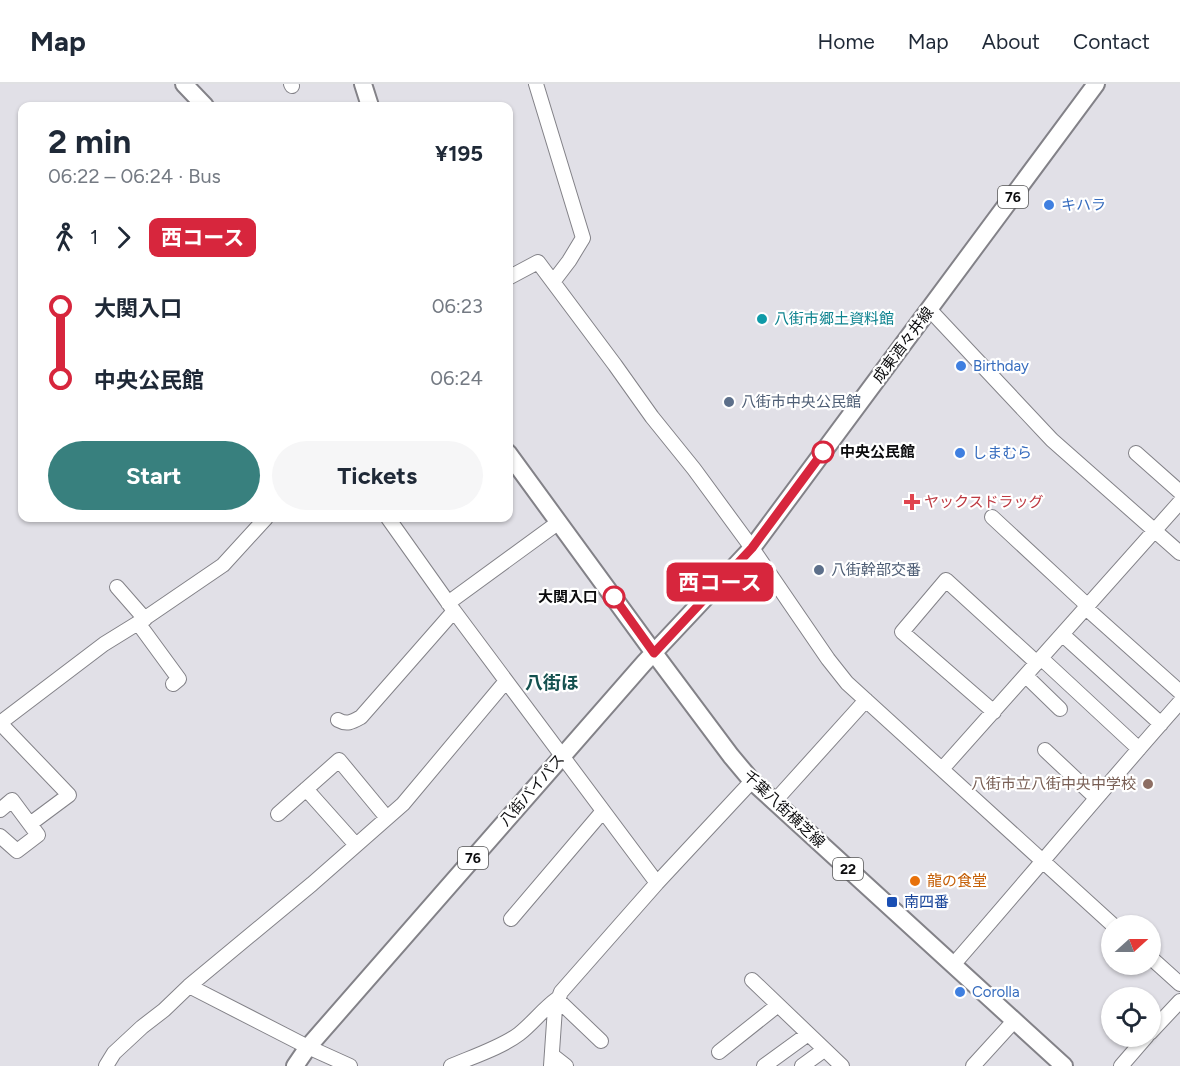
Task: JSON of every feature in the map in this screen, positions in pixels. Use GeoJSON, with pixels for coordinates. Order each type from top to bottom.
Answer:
{"type":"FeatureCollection","features":[{"type":"Feature","properties":{"kind":"main road"},"geometry":{"type":"LineString","coordinates":[[184,84],[201,102]]}},
{"type":"Feature","properties":{"kind":"main road"},"geometry":{"type":"LineString","coordinates":[[363,84],[369,102]]}},
{"type":"Feature","properties":{"kind":"main road","name":"成東酒々井線"},"geometry":{"type":"LineString","coordinates":[[654,653],[752,548],[1096,84]]}},
{"type":"Feature","properties":{"kind":"main road","name":"千葉八街横芝線"},"geometry":{"type":"LineString","coordinates":[[513,460],[654,653],[752,781],[1064,1066]]}},
{"type":"Feature","properties":{"kind":"main road","name":"八街バイパス"},"geometry":{"type":"LineString","coordinates":[[295,1066],[308,1047],[654,653]]}},
{"type":"Feature","properties":{"kind":"street"},"geometry":{"type":"LineString","coordinates":[[536,84],[583,238],[553,282]]}},
{"type":"Feature","properties":{"kind":"street"},"geometry":{"type":"LineString","coordinates":[[513,275],[538,262],[652,417],[694,469],[848,683],[1102,915]]}},
{"type":"Feature","properties":{"kind":"street"},"geometry":{"type":"LineString","coordinates":[[929,309],[1052,440],[1180,554]]}},
{"type":"Feature","properties":{"kind":"street"},"geometry":{"type":"LineString","coordinates":[[1136,453],[1180,492]]}},
{"type":"Feature","properties":{"kind":"street"},"geometry":{"type":"LineString","coordinates":[[942,769],[1180,502]]}},
{"type":"Feature","properties":{"kind":"street"},"geometry":{"type":"LineString","coordinates":[[1169,514],[1180,524]]}},
{"type":"Feature","properties":{"kind":"street"},"geometry":{"type":"LineString","coordinates":[[992,517],[1180,692]]}},
{"type":"Feature","properties":{"kind":"street"},"geometry":{"type":"LineString","coordinates":[[30,824],[69,795],[0,723],[104,644],[223,565],[262,522]]}},
{"type":"Feature","properties":{"kind":"street"},"geometry":{"type":"LineString","coordinates":[[391,522],[451,607],[657,883]]}},
{"type":"Feature","properties":{"kind":"street"},"geometry":{"type":"LineString","coordinates":[[338,720],[348,724],[361,717],[451,607],[559,522]]}},
{"type":"Feature","properties":{"kind":"street"},"geometry":{"type":"LineString","coordinates":[[994,712],[902,632],[946,580],[1139,749]]}},
{"type":"Feature","properties":{"kind":"street"},"geometry":{"type":"LineString","coordinates":[[117,587],[179,679],[173,684]]}},
{"type":"Feature","properties":{"kind":"street"},"geometry":{"type":"LineString","coordinates":[[1063,635],[1161,724]]}},
{"type":"Feature","properties":{"kind":"street"},"geometry":{"type":"LineString","coordinates":[[1026,676],[1059,709]]}},
{"type":"Feature","properties":{"kind":"street"},"geometry":{"type":"LineString","coordinates":[[106,1066],[114,1053],[189,986],[211,970],[403,804],[506,681]]}},
{"type":"Feature","properties":{"kind":"street"},"geometry":{"type":"LineString","coordinates":[[774,802],[866,700]]}},
{"type":"Feature","properties":{"kind":"street"},"geometry":{"type":"LineString","coordinates":[[953,965],[1180,702]]}},
{"type":"Feature","properties":{"kind":"street"},"geometry":{"type":"LineString","coordinates":[[1045,750],[1096,798]]}},
{"type":"Feature","properties":{"kind":"street"},"geometry":{"type":"LineString","coordinates":[[278,814],[339,759],[387,818]]}},
{"type":"Feature","properties":{"kind":"street"},"geometry":{"type":"LineString","coordinates":[[566,1066],[551,1061],[555,1008],[561,992],[657,883],[752,781]]}},
{"type":"Feature","properties":{"kind":"street"},"geometry":{"type":"LineString","coordinates":[[306,789],[356,845]]}},
{"type":"Feature","properties":{"kind":"street"},"geometry":{"type":"LineString","coordinates":[[0,810],[12,800],[38,835],[18,851],[0,836]]}},
{"type":"Feature","properties":{"kind":"street"},"geometry":{"type":"LineString","coordinates":[[512,919],[603,812]]}},
{"type":"Feature","properties":{"kind":"street"},"geometry":{"type":"LineString","coordinates":[[1161,967],[1180,984]]}},
{"type":"Feature","properties":{"kind":"street"},"geometry":{"type":"LineString","coordinates":[[752,980],[842,1066]]}},
{"type":"Feature","properties":{"kind":"street"},"geometry":{"type":"LineString","coordinates":[[189,986],[350,1066]]}},
{"type":"Feature","properties":{"kind":"street"},"geometry":{"type":"LineString","coordinates":[[557,999],[602,1041]]}},
{"type":"Feature","properties":{"kind":"street"},"geometry":{"type":"LineString","coordinates":[[451,1066],[519,1034],[557,999]]}},
{"type":"Feature","properties":{"kind":"street"},"geometry":{"type":"LineString","coordinates":[[1161,1022],[1180,1001]]}},
{"type":"Feature","properties":{"kind":"street"},"geometry":{"type":"LineString","coordinates":[[719,1052],[778,1005]]}},
{"type":"Feature","properties":{"kind":"street"},"geometry":{"type":"LineString","coordinates":[[973,1066],[1014,1021]]}},
{"type":"Feature","properties":{"kind":"street"},"geometry":{"type":"LineString","coordinates":[[764,1066],[808,1034]]}},
{"type":"Feature","properties":{"kind":"street"},"geometry":{"type":"LineString","coordinates":[[1120,1066],[1138,1047]]}},
{"type":"Feature","properties":{"kind":"street"},"geometry":{"type":"LineString","coordinates":[[802,1066],[824,1050]]}},
{"type":"Feature","properties":{"kind":"bus line","name":"西コース"},"geometry":{"type":"LineString","coordinates":[[614,597],[654,653],[752,548],[823,452]]}},
{"type":"Feature","properties":{"kind":"place","name":"キハラ"},"geometry":{"type":"Point","coordinates":[1049,205]}},
{"type":"Feature","properties":{"kind":"place","name":"八街市郷土資料館"},"geometry":{"type":"Point","coordinates":[762,319]}},
{"type":"Feature","properties":{"kind":"place","name":"Birthday"},"geometry":{"type":"Point","coordinates":[961,366]}},
{"type":"Feature","properties":{"kind":"place","name":"八街市中央公民館"},"geometry":{"type":"Point","coordinates":[729,402]}},
{"type":"Feature","properties":{"kind":"place","name":"中央公民館"},"geometry":{"type":"Point","coordinates":[823,452]}},
{"type":"Feature","properties":{"kind":"place","name":"しまむら"},"geometry":{"type":"Point","coordinates":[960,453]}},
{"type":"Feature","properties":{"kind":"place","name":"ヤックスドラッグ"},"geometry":{"type":"Point","coordinates":[912,502]}},
{"type":"Feature","properties":{"kind":"place","name":"八街幹部交番"},"geometry":{"type":"Point","coordinates":[819,570]}},
{"type":"Feature","properties":{"kind":"place","name":"大関入口"},"geometry":{"type":"Point","coordinates":[614,597]}},
{"type":"Feature","properties":{"kind":"place","name":"八街市立八街中央中学校"},"geometry":{"type":"Point","coordinates":[1148,784]}},
{"type":"Feature","properties":{"kind":"place","name":"龍の食堂"},"geometry":{"type":"Point","coordinates":[915,881]}},
{"type":"Feature","properties":{"kind":"place","name":"南四番"},"geometry":{"type":"Point","coordinates":[892,902]}},
{"type":"Feature","properties":{"kind":"place","name":"Corolla"},"geometry":{"type":"Point","coordinates":[960,992]}},
{"type":"Feature","properties":{"kind":"district","name":"八街ほ"},"geometry":{"type":"Point","coordinates":[552,683]}}]}
